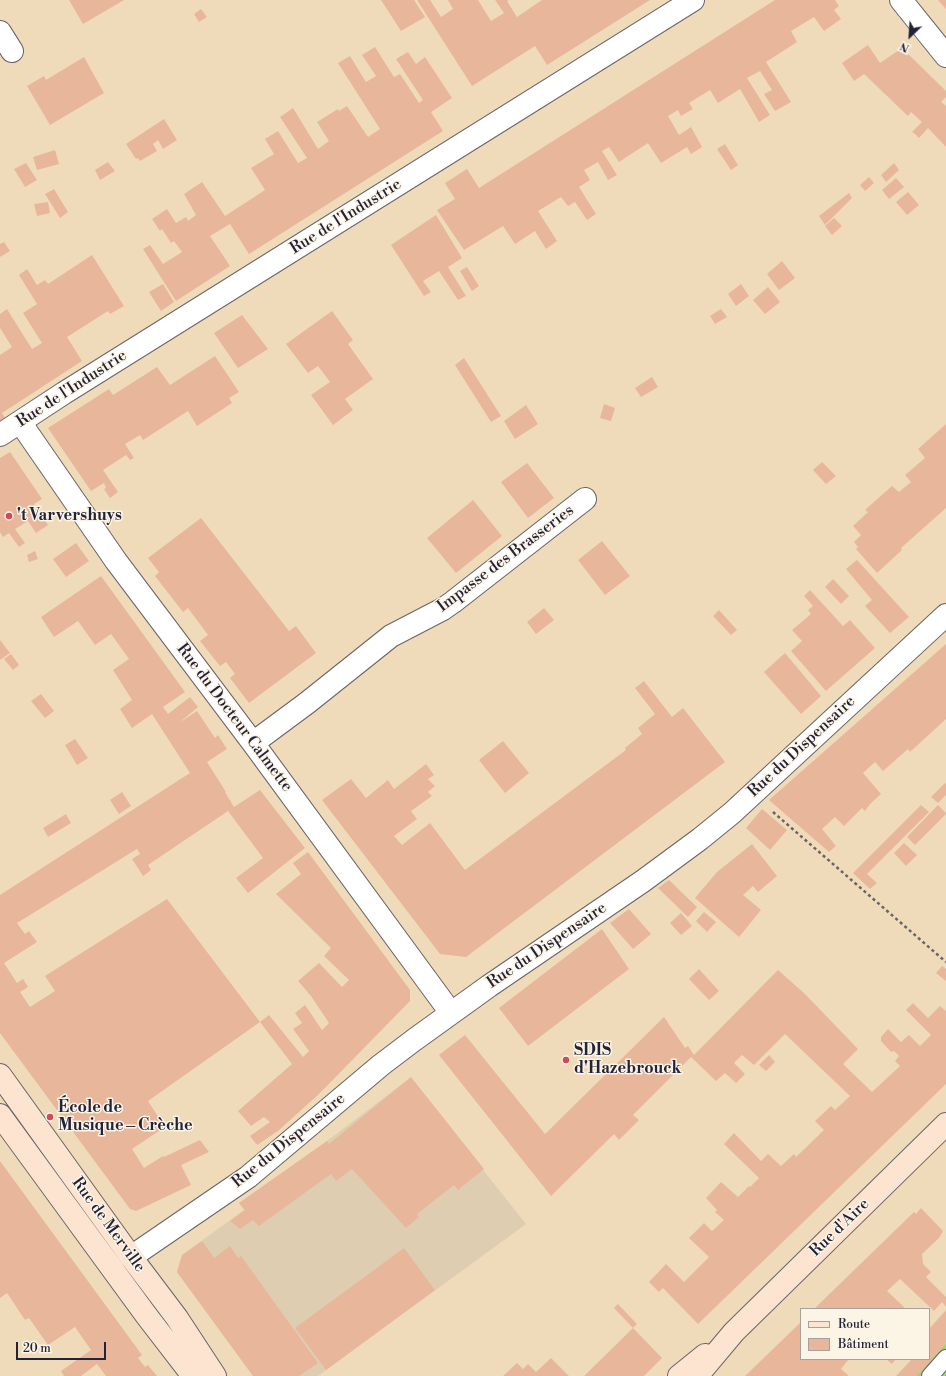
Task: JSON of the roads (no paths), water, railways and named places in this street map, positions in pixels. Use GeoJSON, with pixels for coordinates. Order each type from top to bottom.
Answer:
{"type":"FeatureCollection","features":[{"type":"Feature","properties":{"kind":"street","name":"Rue de l'Industrie"},"geometry":{"type":"LineString","coordinates":[[0,436],[116,360],[694,0]]}},
{"type":"Feature","properties":{"kind":"street"},"geometry":{"type":"LineString","coordinates":[[901,0],[946,56]]}},
{"type":"Feature","properties":{"kind":"street"},"geometry":{"type":"LineString","coordinates":[[0,32],[12,51]]}},
{"type":"Feature","properties":{"kind":"street","name":"Rue du Docteur Calmette"},"geometry":{"type":"LineString","coordinates":[[20,422],[116,561],[253,743],[451,1012]]}},
{"type":"Feature","properties":{"kind":"street","name":"Impasse des Brasseries"},"geometry":{"type":"LineString","coordinates":[[253,743],[391,636],[453,602],[584,499]]}},
{"type":"Feature","properties":{"kind":"street","name":"Rue du Dispensaire"},"geometry":{"type":"LineString","coordinates":[[131,1257],[248,1177],[381,1065],[451,1012],[683,853],[717,826],[946,615]]}},
{"type":"Feature","properties":{"kind":"street","name":"Rue de Merville"},"geometry":{"type":"LineString","coordinates":[[0,1075],[131,1257],[177,1318],[215,1376]]}},
{"type":"Feature","properties":{"kind":"street","name":"Rue de Merville"},"geometry":{"type":"LineString","coordinates":[[0,1115],[193,1376]]}},
{"type":"Feature","properties":{"kind":"street","name":"Rue d'Aire"},"geometry":{"type":"LineString","coordinates":[[697,1376],[734,1332],[946,1124]]}},
{"type":"Feature","properties":{"kind":"street","name":"Rue d'Aire"},"geometry":{"type":"LineString","coordinates":[[679,1376],[734,1332]]}},
{"type":"Feature","properties":{"kind":"lane"},"geometry":{"type":"LineString","coordinates":[[930,1376],[946,1358]]}},
{"type":"Feature","properties":{"kind":"place","name":"'t Varvershuys"},"geometry":{"type":"Point","coordinates":[9,516]}},
{"type":"Feature","properties":{"kind":"place","name":"SDIS d'Hazebrouck"},"geometry":{"type":"Point","coordinates":[566,1060]}},
{"type":"Feature","properties":{"kind":"place","name":"École de Musique – Crèche"},"geometry":{"type":"Point","coordinates":[50,1117]}}]}
